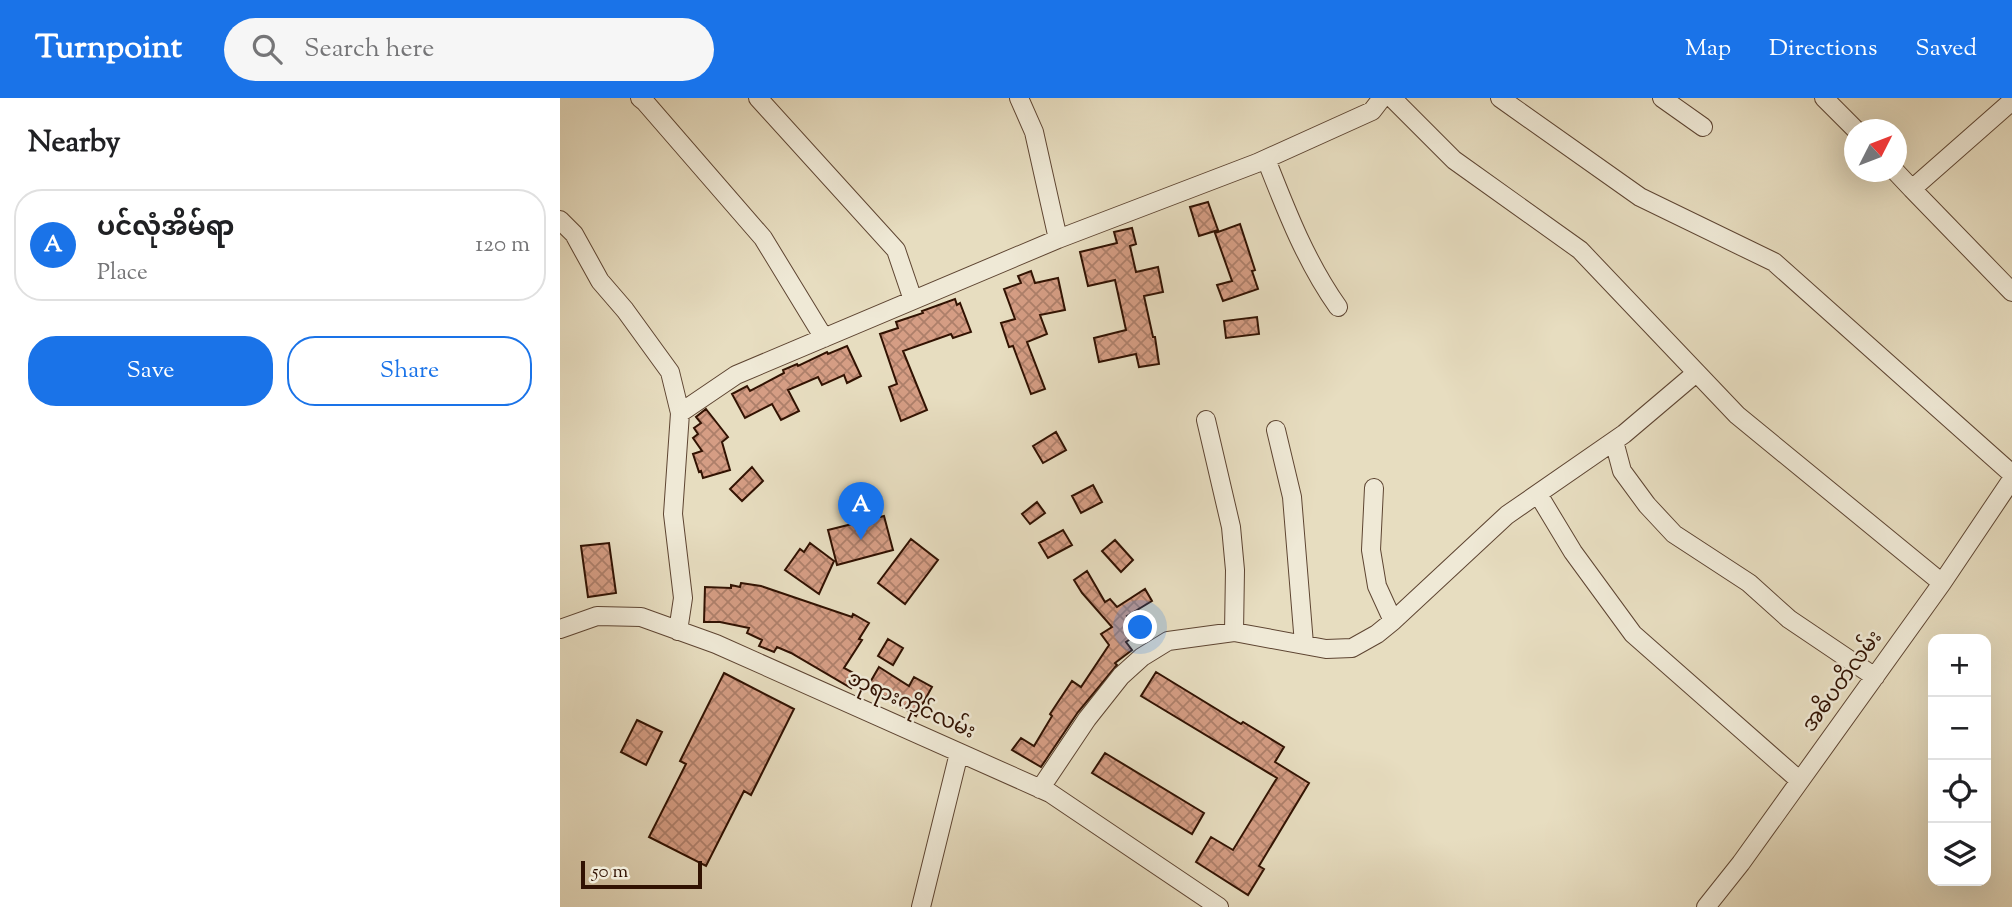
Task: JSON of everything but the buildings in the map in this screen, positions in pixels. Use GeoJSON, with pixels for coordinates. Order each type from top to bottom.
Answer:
{"type":"FeatureCollection","features":[{"type":"Feature","properties":{"kind":"street"},"geometry":{"type":"LineString","coordinates":[[640,98],[763,239],[824,338]]}},
{"type":"Feature","properties":{"kind":"street"},"geometry":{"type":"LineString","coordinates":[[758,98],[896,250],[913,300]]}},
{"type":"Feature","properties":{"kind":"street"},"geometry":{"type":"LineString","coordinates":[[1019,98],[1034,132],[1058,239]]}},
{"type":"Feature","properties":{"kind":"street"},"geometry":{"type":"LineString","coordinates":[[680,413],[736,376],[1058,239],[1266,159],[1372,111],[1382,98]]}},
{"type":"Feature","properties":{"kind":"street"},"geometry":{"type":"LineString","coordinates":[[1392,98],[1454,160],[1580,250],[1737,415],[1942,583]]}},
{"type":"Feature","properties":{"kind":"street"},"geometry":{"type":"LineString","coordinates":[[1500,98],[1640,197],[1774,262],[2012,476]]}},
{"type":"Feature","properties":{"kind":"street"},"geometry":{"type":"LineString","coordinates":[[1662,98],[1703,127]]}},
{"type":"Feature","properties":{"kind":"street"},"geometry":{"type":"LineString","coordinates":[[1824,98],[1845,119]]}},
{"type":"Feature","properties":{"kind":"street"},"geometry":{"type":"LineString","coordinates":[[1912,188],[2012,101]]}},
{"type":"Feature","properties":{"kind":"street"},"geometry":{"type":"LineString","coordinates":[[1266,159],[1290,221],[1325,289],[1338,307]]}},
{"type":"Feature","properties":{"kind":"street"},"geometry":{"type":"LineString","coordinates":[[1906,182],[2012,292]]}},
{"type":"Feature","properties":{"kind":"street"},"geometry":{"type":"LineString","coordinates":[[560,220],[574,234],[600,281],[625,310],[670,372],[680,413],[673,514],[683,598],[678,631]]}},
{"type":"Feature","properties":{"kind":"street"},"geometry":{"type":"LineString","coordinates":[[1040,789],[1087,719],[1121,676],[1142,657],[1168,641],[1234,632],[1326,649],[1352,648],[1393,621],[1507,515],[1614,441],[1696,373]]}},
{"type":"Feature","properties":{"kind":"street"},"geometry":{"type":"LineString","coordinates":[[1206,420],[1231,527],[1235,570],[1234,632]]}},
{"type":"Feature","properties":{"kind":"street"},"geometry":{"type":"LineString","coordinates":[[1276,430],[1292,496],[1304,644]]}},
{"type":"Feature","properties":{"kind":"street"},"geometry":{"type":"LineString","coordinates":[[1614,441],[1622,471],[1647,505],[1674,534],[1749,583],[1789,619],[1875,677]]}},
{"type":"Feature","properties":{"kind":"street","name":"အဓိပတိလမ်း"},"geometry":{"type":"LineString","coordinates":[[1706,907],[1741,863],[1942,583],[2012,476]]}},
{"type":"Feature","properties":{"kind":"street"},"geometry":{"type":"LineString","coordinates":[[1374,488],[1371,550],[1377,586],[1393,621]]}},
{"type":"Feature","properties":{"kind":"street"},"geometry":{"type":"LineString","coordinates":[[1538,494],[1573,552],[1633,634],[1800,781]]}},
{"type":"Feature","properties":{"kind":"street","name":"ဘုရားကိုင်လမ်း"},"geometry":{"type":"LineString","coordinates":[[560,629],[597,616],[641,617],[716,644],[1050,793],[1219,907]]}},
{"type":"Feature","properties":{"kind":"street"},"geometry":{"type":"LineString","coordinates":[[921,907],[960,753]]}},
{"type":"Feature","properties":{"kind":"place","name":"ပင်လုံအိမ်ရာ"},"geometry":{"type":"Point","coordinates":[861,540]}}]}
